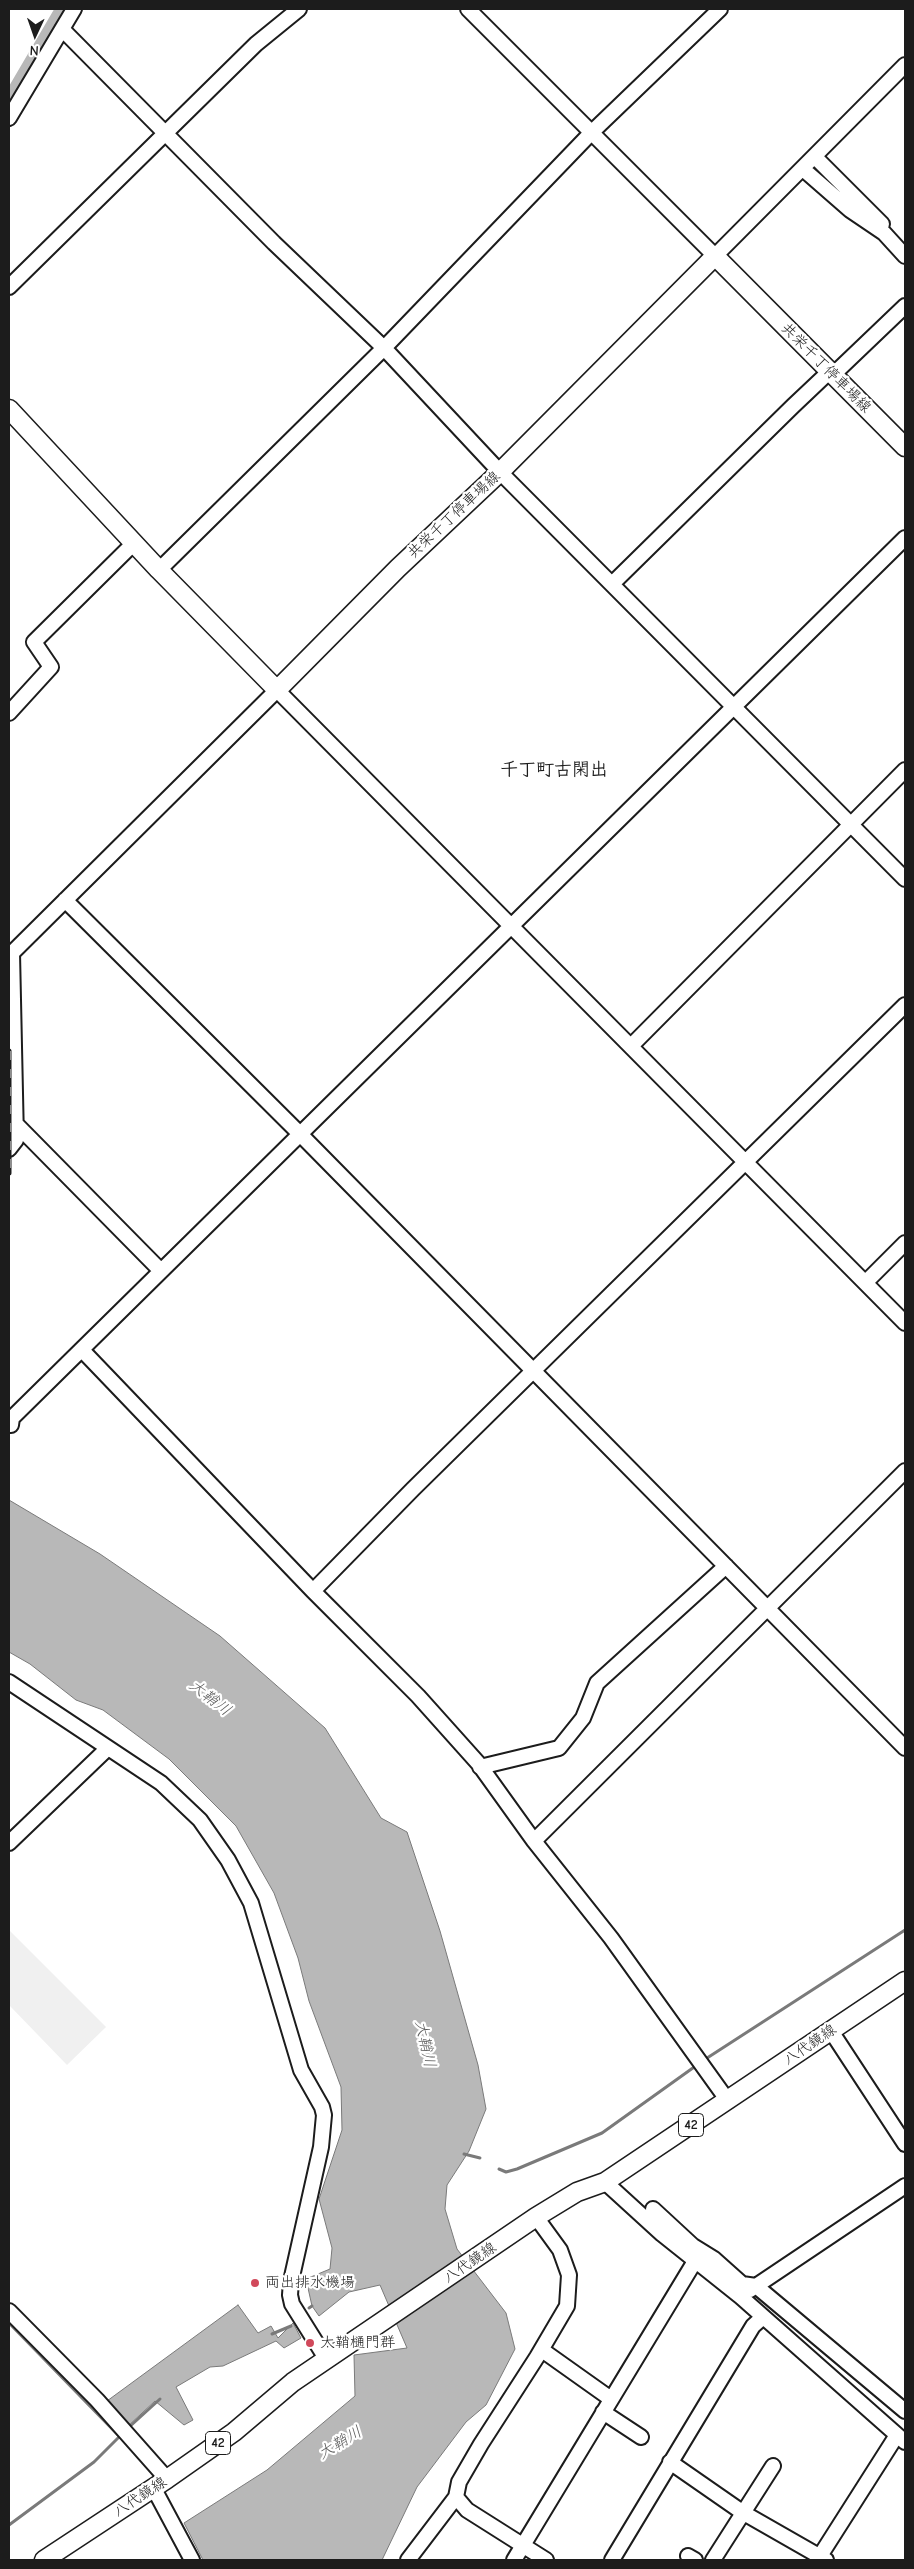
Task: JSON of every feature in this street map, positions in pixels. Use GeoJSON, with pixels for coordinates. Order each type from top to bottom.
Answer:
{"type":"FeatureCollection","features":[{"type":"Feature","properties":{"kind":"main road","name":"共栄千丁停車場線"},"geometry":{"type":"LineString","coordinates":[[277,690],[398,568],[500,472],[714,256],[905,447]]}},
{"type":"Feature","properties":{"kind":"main road"},"geometry":{"type":"LineString","coordinates":[[9,409],[159,570],[277,690]]}},
{"type":"Feature","properties":{"kind":"main road","name":"八代鏡線"},"geometry":{"type":"LineString","coordinates":[[44,2560],[234,2432],[293,2382],[472,2262],[536,2216],[577,2192],[605,2182],[905,1981]]}},
{"type":"Feature","properties":{"kind":"street"},"geometry":{"type":"LineString","coordinates":[[9,118],[74,9]]}},
{"type":"Feature","properties":{"kind":"street"},"geometry":{"type":"LineString","coordinates":[[9,287],[256,44],[299,9]]}},
{"type":"Feature","properties":{"kind":"street"},"geometry":{"type":"LineString","coordinates":[[468,9],[714,256],[804,169],[905,65]]}},
{"type":"Feature","properties":{"kind":"street"},"geometry":{"type":"LineString","coordinates":[[159,570],[384,348],[591,133],[720,9]]}},
{"type":"Feature","properties":{"kind":"street"},"geometry":{"type":"LineString","coordinates":[[62,29],[274,243],[384,348],[500,472],[905,879]]}},
{"type":"Feature","properties":{"kind":"street"},"geometry":{"type":"LineString","coordinates":[[815,157],[905,248]]}},
{"type":"Feature","properties":{"kind":"street"},"geometry":{"type":"LineString","coordinates":[[804,169],[850,210],[884,233],[905,256]]}},
{"type":"Feature","properties":{"kind":"street"},"geometry":{"type":"LineString","coordinates":[[612,584],[830,371],[837,371],[905,306]]}},
{"type":"Feature","properties":{"kind":"street"},"geometry":{"type":"LineString","coordinates":[[9,1425],[11,1425],[12,1418],[905,538]]}},
{"type":"Feature","properties":{"kind":"street"},"geometry":{"type":"LineString","coordinates":[[9,713],[51,667],[34,642],[134,543]]}},
{"type":"Feature","properties":{"kind":"street"},"geometry":{"type":"LineString","coordinates":[[9,1149],[16,1140],[10,954],[277,690],[905,1323]]}},
{"type":"Feature","properties":{"kind":"street"},"geometry":{"type":"LineString","coordinates":[[631,1046],[905,770]]}},
{"type":"Feature","properties":{"kind":"street"},"geometry":{"type":"LineString","coordinates":[[65,900],[301,1135],[905,1748]]}},
{"type":"Feature","properties":{"kind":"street"},"geometry":{"type":"LineString","coordinates":[[313,1592],[413,1489],[535,1372],[905,1004]]}},
{"type":"Feature","properties":{"kind":"street"},"geometry":{"type":"LineString","coordinates":[[16,1124],[161,1271]]}},
{"type":"Feature","properties":{"kind":"street"},"geometry":{"type":"LineString","coordinates":[[866,1282],[905,1243]]}},
{"type":"Feature","properties":{"kind":"street"},"geometry":{"type":"LineString","coordinates":[[82,1350],[313,1592],[418,1696],[480,1767],[534,1841],[611,1938],[728,2101]]}},
{"type":"Feature","properties":{"kind":"street"},"geometry":{"type":"LineString","coordinates":[[534,1841],[905,1471]]}},
{"type":"Feature","properties":{"kind":"street"},"geometry":{"type":"LineString","coordinates":[[480,1767],[558,1748],[583,1718],[597,1683],[726,1566]]}},
{"type":"Feature","properties":{"kind":"street"},"geometry":{"type":"LineString","coordinates":[[9,1682],[161,1783],[200,1820],[228,1860],[251,1903],[301,2070],[322,2107],[322,2139],[291,2281],[291,2301]]}},
{"type":"Feature","properties":{"kind":"street"},"geometry":{"type":"LineString","coordinates":[[9,1843],[108,1748]]}},
{"type":"Feature","properties":{"kind":"street"},"geometry":{"type":"LineString","coordinates":[[831,2031],[905,2144]]}},
{"type":"Feature","properties":{"kind":"street"},"geometry":{"type":"LineString","coordinates":[[605,2182],[676,2236],[763,2317],[901,2438],[822,2559],[742,2512],[670,2462]]}},
{"type":"Feature","properties":{"kind":"street"},"geometry":{"type":"LineString","coordinates":[[741,2297],[905,2186]]}},
{"type":"Feature","properties":{"kind":"street"},"geometry":{"type":"LineString","coordinates":[[653,2209],[676,2236]]}},
{"type":"Feature","properties":{"kind":"street"},"geometry":{"type":"LineString","coordinates":[[408,2560],[456,2497],[459,2482],[480,2444],[542,2350],[567,2306],[569,2275],[560,2250],[536,2216]]}},
{"type":"Feature","properties":{"kind":"street"},"geometry":{"type":"LineString","coordinates":[[705,2263],[742,2284],[756,2286],[905,2411]]}},
{"type":"Feature","properties":{"kind":"street"},"geometry":{"type":"LineString","coordinates":[[514,2560],[611,2399],[705,2263]]}},
{"type":"Feature","properties":{"kind":"street"},"geometry":{"type":"LineString","coordinates":[[284,2274],[285,2292],[327,2360]]}},
{"type":"Feature","properties":{"kind":"street"},"geometry":{"type":"LineString","coordinates":[[9,2311],[123,2429],[160,2483],[192,2560]]}},
{"type":"Feature","properties":{"kind":"street"},"geometry":{"type":"LineString","coordinates":[[612,2560],[753,2326],[763,2317]]}},
{"type":"Feature","properties":{"kind":"street"},"geometry":{"type":"LineString","coordinates":[[542,2350],[611,2399]]}},
{"type":"Feature","properties":{"kind":"street"},"geometry":{"type":"LineString","coordinates":[[603,2412],[641,2437]]}},
{"type":"Feature","properties":{"kind":"street"},"geometry":{"type":"LineString","coordinates":[[713,2560],[773,2466]]}},
{"type":"Feature","properties":{"kind":"street"},"geometry":{"type":"LineString","coordinates":[[456,2497],[467,2510],[546,2560]]}},
{"type":"Feature","properties":{"kind":"shaded area"},"geometry":{"type":"Polygon","coordinates":[[[9,1930],[106,2027],[67,2065],[9,2005],[9,1930]]]}},
{"type":"Feature","properties":{"kind":"water","name":"大鞘川"},"geometry":{"type":"Polygon","coordinates":[[[9,1500],[100,1554],[220,1636],[325,1728],[381,1818],[407,1832],[440,1931],[478,2065],[486,2109],[469,2151],[447,2185],[445,2209],[457,2249],[506,2313],[515,2349],[486,2405],[466,2422],[417,2487],[382,2560],[203,2560],[184,2523],[267,2470],[355,2396],[354,2355],[407,2348],[380,2285],[349,2292],[319,2316],[312,2306],[306,2279],[330,2269],[332,2248],[319,2199],[342,2130],[341,2087],[309,2001],[298,1958],[274,1893],[236,1826],[169,1759],[103,1710],[76,1700],[30,1664],[9,1652],[9,1500]]]}},
{"type":"Feature","properties":{"kind":"water"},"geometry":{"type":"Polygon","coordinates":[[[238,2305],[258,2333],[271,2326],[278,2338],[293,2323],[301,2338],[284,2348],[276,2341],[223,2366],[210,2367],[176,2387],[193,2420],[184,2425],[155,2401],[127,2427],[107,2401],[238,2305]]]}},
{"type":"Feature","properties":{"kind":"waterway"},"geometry":{"type":"LineString","coordinates":[[9,96],[60,9]]}},
{"type":"Feature","properties":{"kind":"waterway"},"geometry":{"type":"LineString","coordinates":[[704,2060],[905,1930]]}},
{"type":"Feature","properties":{"kind":"waterway"},"geometry":{"type":"LineString","coordinates":[[499,2169],[506,2172],[517,2169],[602,2133],[697,2065]]}},
{"type":"Feature","properties":{"kind":"waterway"},"geometry":{"type":"LineString","coordinates":[[464,2154],[480,2158]]}},
{"type":"Feature","properties":{"kind":"waterway"},"geometry":{"type":"LineString","coordinates":[[9,2323],[119,2436]]}},
{"type":"Feature","properties":{"kind":"waterway"},"geometry":{"type":"LineString","coordinates":[[272,2334],[291,2326]]}},
{"type":"Feature","properties":{"kind":"waterway"},"geometry":{"type":"LineString","coordinates":[[127,2429],[160,2399]]}},
{"type":"Feature","properties":{"kind":"waterway"},"geometry":{"type":"LineString","coordinates":[[9,2525],[94,2462],[123,2433]]}},
{"type":"Feature","properties":{"kind":"railway"},"geometry":{"type":"LineString","coordinates":[[9,1051],[9,1173]]}},
{"type":"Feature","properties":{"kind":"place","name":"両出排水機場"},"geometry":{"type":"Point","coordinates":[255,2283]}},
{"type":"Feature","properties":{"kind":"place","name":"大鞘樋門群"},"geometry":{"type":"Point","coordinates":[310,2343]}},
{"type":"Feature","properties":{"kind":"district","name":"千丁町古閑出"},"geometry":{"type":"Point","coordinates":[554,770]}}]}
